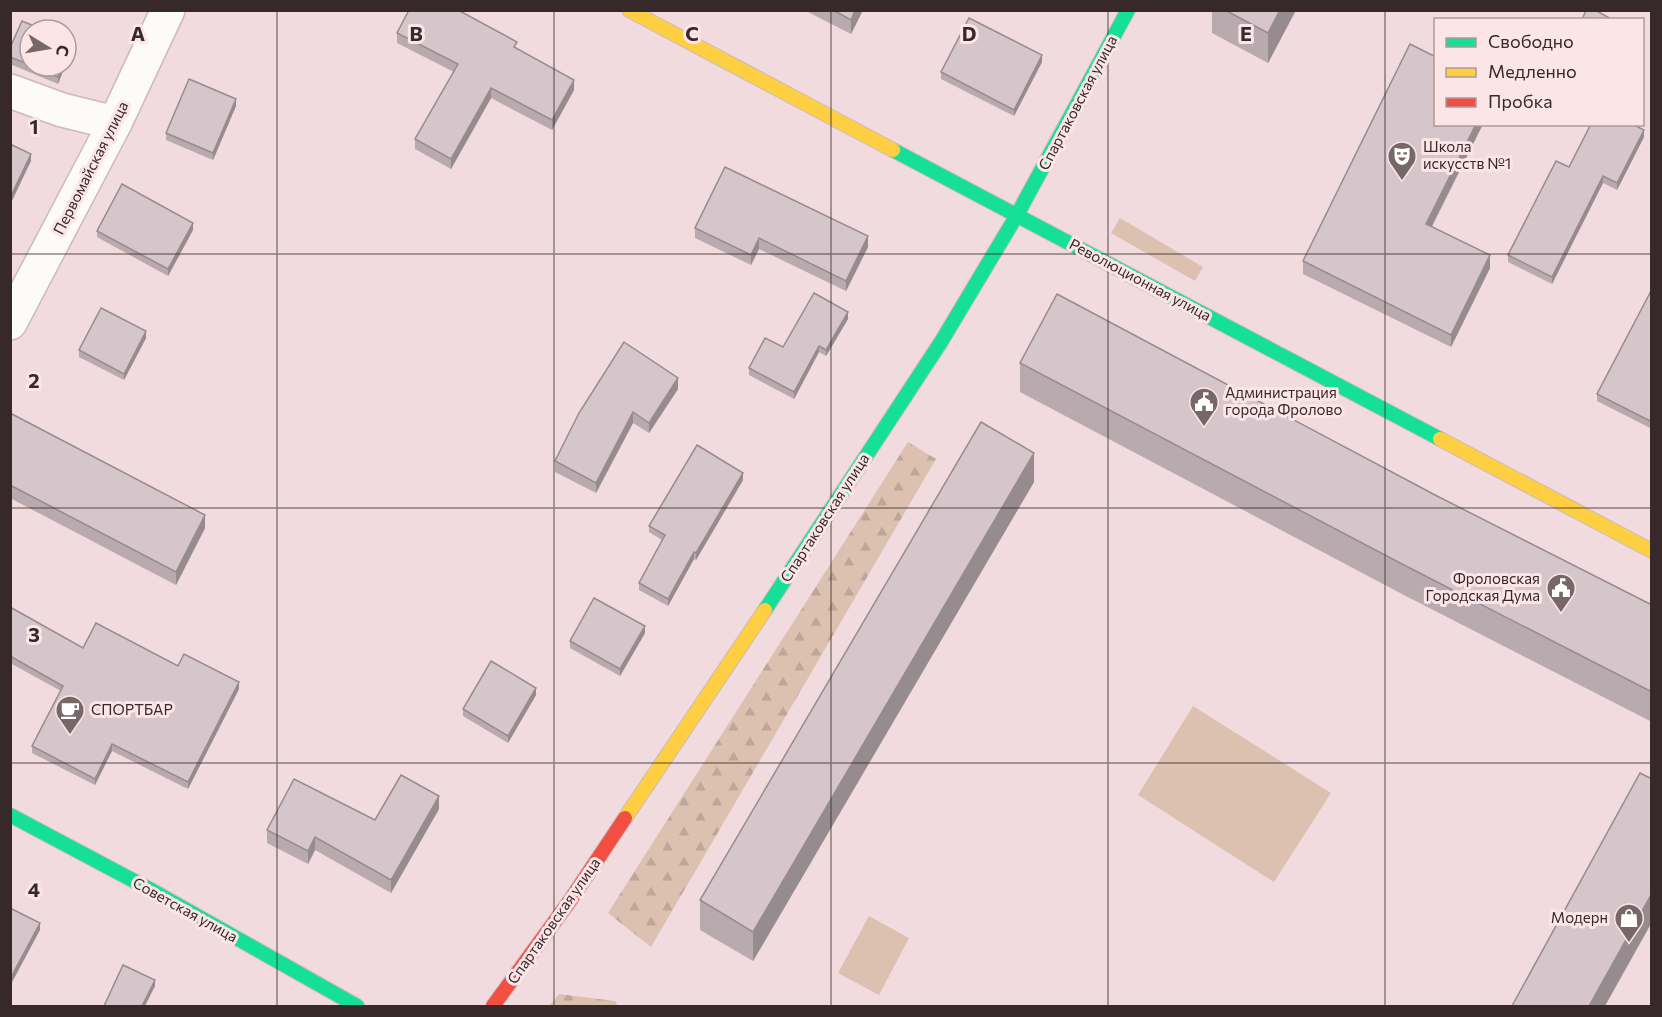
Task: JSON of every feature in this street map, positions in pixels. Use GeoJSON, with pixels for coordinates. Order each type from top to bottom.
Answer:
{"type":"FeatureCollection","features":[{"type":"Feature","properties":{"kind":"street","name":"Первомайская улица"},"geometry":{"type":"LineString","coordinates":[[10,323],[115,123],[168,10]]}},
{"type":"Feature","properties":{"kind":"street","name":"Революционная улица"},"geometry":{"type":"LineString","coordinates":[[629,10],[1652,551]]}},
{"type":"Feature","properties":{"kind":"street","name":"Спартаковская улица"},"geometry":{"type":"LineString","coordinates":[[493,1006],[569,902],[941,342],[1017,214],[1128,10]]}},
{"type":"Feature","properties":{"kind":"street"},"geometry":{"type":"LineString","coordinates":[[10,91],[62,110],[115,123]]}},
{"type":"Feature","properties":{"kind":"street","name":"Советская улица"},"geometry":{"type":"LineString","coordinates":[[10,815],[153,891],[357,1006]]}},
{"type":"Feature","properties":{"kind":"green space"},"geometry":{"type":"Polygon","coordinates":[[[1120,218],[1203,267],[1195,281],[1111,233],[1120,218]]]}},
{"type":"Feature","properties":{"kind":"green space"},"geometry":{"type":"Polygon","coordinates":[[[908,442],[936,459],[651,947],[608,913],[908,442]]]}},
{"type":"Feature","properties":{"kind":"green space"},"geometry":{"type":"Polygon","coordinates":[[[1193,706],[1331,793],[1274,882],[1138,795],[1193,706]]]}},
{"type":"Feature","properties":{"kind":"green space"},"geometry":{"type":"Polygon","coordinates":[[[869,916],[909,938],[879,995],[838,973],[869,916]]]}},
{"type":"Feature","properties":{"kind":"green space"},"geometry":{"type":"Polygon","coordinates":[[[559,994],[615,1001],[618,1006],[549,1006],[559,994]]]}},
{"type":"Feature","properties":{"kind":"building"},"geometry":{"type":"Polygon","coordinates":[[[409,10],[458,10],[517,42],[514,47],[574,80],[552,120],[491,88],[451,159],[415,139],[458,64],[397,33],[409,10]]]}},
{"type":"Feature","properties":{"kind":"building"},"geometry":{"type":"Polygon","coordinates":[[[833,10],[855,10],[851,20],[833,10]]]}},
{"type":"Feature","properties":{"kind":"building"},"geometry":{"type":"Polygon","coordinates":[[[1225,10],[1280,10],[1268,33],[1225,10]]]}},
{"type":"Feature","properties":{"kind":"building"},"geometry":{"type":"Polygon","coordinates":[[[1586,10],[1595,10],[1609,18],[1583,18],[1586,10]]]}},
{"type":"Feature","properties":{"kind":"building"},"geometry":{"type":"Polygon","coordinates":[[[969,18],[1042,55],[1014,110],[941,72],[969,18]]]}},
{"type":"Feature","properties":{"kind":"building"},"geometry":{"type":"Polygon","coordinates":[[[18,30],[18,60],[10,57],[10,48],[18,30]]]}},
{"type":"Feature","properties":{"kind":"building","name":"Школа искусств №1"},"geometry":{"type":"Polygon","coordinates":[[[1410,44],[1434,56],[1434,126],[1475,126],[1426,224],[1490,255],[1451,335],[1303,261],[1410,44]]]}},
{"type":"Feature","properties":{"kind":"building"},"geometry":{"type":"Polygon","coordinates":[[[189,79],[236,99],[213,153],[166,133],[189,79]]]}},
{"type":"Feature","properties":{"kind":"building"},"geometry":{"type":"Polygon","coordinates":[[[1590,126],[1636,126],[1644,130],[1617,183],[1603,176],[1552,277],[1508,255],[1556,161],[1569,167],[1590,126]]]}},
{"type":"Feature","properties":{"kind":"building"},"geometry":{"type":"Polygon","coordinates":[[[10,144],[31,154],[10,198],[10,144]]]}},
{"type":"Feature","properties":{"kind":"building"},"geometry":{"type":"Polygon","coordinates":[[[725,167],[868,236],[846,281],[759,238],[751,255],[695,228],[725,167]]]}},
{"type":"Feature","properties":{"kind":"building"},"geometry":{"type":"Polygon","coordinates":[[[122,184],[193,223],[168,269],[97,231],[122,184]]]}},
{"type":"Feature","properties":{"kind":"building"},"geometry":{"type":"Polygon","coordinates":[[[1652,289],[1652,422],[1597,394],[1652,289]]]}},
{"type":"Feature","properties":{"kind":"building"},"geometry":{"type":"Polygon","coordinates":[[[814,293],[848,312],[826,350],[819,346],[794,392],[749,368],[765,338],[783,347],[814,293]]]}},
{"type":"Feature","properties":{"kind":"building"},"geometry":{"type":"Polygon","coordinates":[[[1057,294],[1437,496],[1652,605],[1652,692],[1402,564],[1020,363],[1057,294]]]}},
{"type":"Feature","properties":{"kind":"building"},"geometry":{"type":"Polygon","coordinates":[[[101,308],[146,331],[124,374],[79,350],[101,308]]]}},
{"type":"Feature","properties":{"kind":"building"},"geometry":{"type":"Polygon","coordinates":[[[624,342],[678,378],[649,423],[633,412],[596,483],[555,461],[579,413],[624,342]]]}},
{"type":"Feature","properties":{"kind":"building"},"geometry":{"type":"Polygon","coordinates":[[[10,413],[205,515],[176,572],[10,485],[10,413]]]}},
{"type":"Feature","properties":{"kind":"building"},"geometry":{"type":"Polygon","coordinates":[[[981,422],[1034,453],[753,932],[700,900],[981,422]]]}},
{"type":"Feature","properties":{"kind":"building"},"geometry":{"type":"Polygon","coordinates":[[[697,445],[743,473],[668,599],[639,583],[665,535],[649,526],[697,445]]]}},
{"type":"Feature","properties":{"kind":"building"},"geometry":{"type":"Polygon","coordinates":[[[594,598],[645,626],[620,669],[570,641],[594,598]]]}},
{"type":"Feature","properties":{"kind":"building"},"geometry":{"type":"Polygon","coordinates":[[[10,607],[83,648],[96,623],[178,666],[184,654],[239,682],[188,782],[112,744],[95,779],[32,746],[63,686],[10,656],[10,607]]]}},
{"type":"Feature","properties":{"kind":"building"},"geometry":{"type":"Polygon","coordinates":[[[491,661],[536,688],[508,736],[463,709],[491,661]]]}},
{"type":"Feature","properties":{"kind":"building"},"geometry":{"type":"Polygon","coordinates":[[[1640,773],[1652,779],[1652,893],[1589,1006],[1512,1006],[1640,773]]]}},
{"type":"Feature","properties":{"kind":"building"},"geometry":{"type":"Polygon","coordinates":[[[401,775],[439,796],[391,880],[315,837],[308,851],[267,830],[294,779],[375,820],[401,775]]]}},
{"type":"Feature","properties":{"kind":"building"},"geometry":{"type":"Polygon","coordinates":[[[10,908],[40,923],[10,979],[10,908]]]}},
{"type":"Feature","properties":{"kind":"building"},"geometry":{"type":"Polygon","coordinates":[[[123,965],[155,980],[142,1006],[104,1006],[123,965]]]}},
{"type":"Feature","properties":{"kind":"traffic: fast"},"geometry":{"type":"LineString","coordinates":[[765,610],[941,342],[1017,215],[1128,10]]}},
{"type":"Feature","properties":{"kind":"traffic: fast"},"geometry":{"type":"LineString","coordinates":[[893,150],[1440,439]]}},
{"type":"Feature","properties":{"kind":"traffic: fast"},"geometry":{"type":"LineString","coordinates":[[10,815],[153,891],[357,1006]]}},
{"type":"Feature","properties":{"kind":"traffic: slow"},"geometry":{"type":"LineString","coordinates":[[629,10],[893,150]]}},
{"type":"Feature","properties":{"kind":"traffic: slow"},"geometry":{"type":"LineString","coordinates":[[1440,439],[1652,551]]}},
{"type":"Feature","properties":{"kind":"traffic: slow"},"geometry":{"type":"LineString","coordinates":[[625,818],[765,610]]}},
{"type":"Feature","properties":{"kind":"traffic: jam"},"geometry":{"type":"LineString","coordinates":[[493,1006],[569,902],[625,818]]}},
{"type":"Feature","properties":{"kind":"place","name":"Школа искусств №1"},"geometry":{"type":"Point","coordinates":[1402,182]}},
{"type":"Feature","properties":{"kind":"place","name":"Администрация города Фролово"},"geometry":{"type":"Point","coordinates":[1204,428]}},
{"type":"Feature","properties":{"kind":"place","name":"Фроловская Городская Дума"},"geometry":{"type":"Point","coordinates":[1561,614]}},
{"type":"Feature","properties":{"kind":"place","name":"СПОРТБАР"},"geometry":{"type":"Point","coordinates":[70,736]}},
{"type":"Feature","properties":{"kind":"place","name":"Модерн"},"geometry":{"type":"Point","coordinates":[1629,944]}}]}
